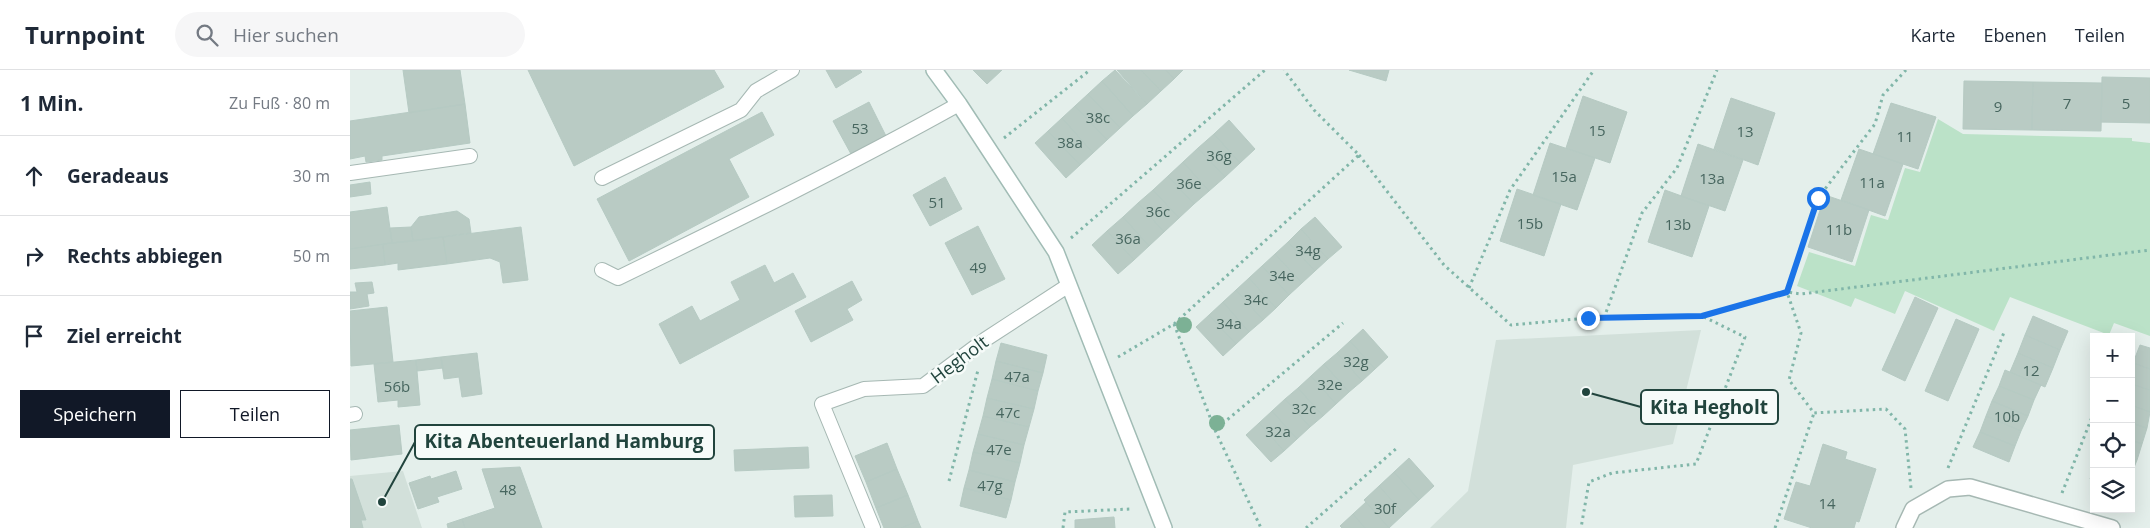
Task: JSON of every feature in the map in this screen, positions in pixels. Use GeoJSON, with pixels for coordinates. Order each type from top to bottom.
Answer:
{"type":"FeatureCollection","features":[{"type":"Feature","properties":{"kind":"street"},"geometry":{"type":"LineString","coordinates":[[934,70],[960,104],[1056,252],[1164,528]]}},
{"type":"Feature","properties":{"kind":"street"},"geometry":{"type":"LineString","coordinates":[[1904,528],[1913,509],[1948,489],[1970,487],[2112,528]]}},
{"type":"Feature","properties":{"kind":"lane"},"geometry":{"type":"LineString","coordinates":[[602,178],[741,110],[756,90],[792,70]]}},
{"type":"Feature","properties":{"kind":"lane"},"geometry":{"type":"LineString","coordinates":[[602,270],[618,278],[816,181],[960,104]]}},
{"type":"Feature","properties":{"kind":"lane"},"geometry":{"type":"LineString","coordinates":[[350,173],[470,156]]}},
{"type":"Feature","properties":{"kind":"lane","name":"Hegholt"},"geometry":{"type":"LineString","coordinates":[[873,528],[822,404],[864,388],[923,386],[986,338],[1069,285]]}},
{"type":"Feature","properties":{"kind":"path"},"geometry":{"type":"LineString","coordinates":[[1003,138],[1090,70]]}},
{"type":"Feature","properties":{"kind":"path"},"geometry":{"type":"LineString","coordinates":[[1068,241],[1265,70]]}},
{"type":"Feature","properties":{"kind":"path"},"geometry":{"type":"LineString","coordinates":[[1284,70],[1314,110],[1360,155],[1444,266],[1511,325],[1604,318],[1702,316],[1787,292],[1801,294],[2150,250]]}},
{"type":"Feature","properties":{"kind":"path"},"geometry":{"type":"LineString","coordinates":[[1469,288],[1510,190],[1594,70]]}},
{"type":"Feature","properties":{"kind":"path"},"geometry":{"type":"LineString","coordinates":[[1604,318],[1642,213],[1677,168],[1717,70]]}},
{"type":"Feature","properties":{"kind":"path"},"geometry":{"type":"LineString","coordinates":[[1814,413],[1789,380],[1801,333],[1787,292],[1818,198],[1875,124],[1883,95],[1906,70]]}},
{"type":"Feature","properties":{"kind":"path"},"geometry":{"type":"LineString","coordinates":[[1117,358],[1174,324],[1360,155]]}},
{"type":"Feature","properties":{"kind":"path"},"geometry":{"type":"LineString","coordinates":[[1581,528],[1589,482],[1612,473],[1696,464],[1745,337],[1702,316]]}},
{"type":"Feature","properties":{"kind":"path"},"geometry":{"type":"LineString","coordinates":[[1215,430],[1343,323]]}},
{"type":"Feature","properties":{"kind":"path"},"geometry":{"type":"LineString","coordinates":[[1174,324],[1215,430],[1260,528]]}},
{"type":"Feature","properties":{"kind":"path"},"geometry":{"type":"LineString","coordinates":[[1948,489],[1948,470],[2005,330]]}},
{"type":"Feature","properties":{"kind":"path"},"geometry":{"type":"LineString","coordinates":[[949,481],[986,338]]}},
{"type":"Feature","properties":{"kind":"path"},"geometry":{"type":"LineString","coordinates":[[1814,413],[1886,409],[1905,429],[1913,509]]}},
{"type":"Feature","properties":{"kind":"path"},"geometry":{"type":"LineString","coordinates":[[1775,528],[1814,413]]}},
{"type":"Feature","properties":{"kind":"path"},"geometry":{"type":"LineString","coordinates":[[2055,510],[2090,422]]}},
{"type":"Feature","properties":{"kind":"path"},"geometry":{"type":"LineString","coordinates":[[1306,528],[1398,447]]}},
{"type":"Feature","properties":{"kind":"path"},"geometry":{"type":"LineString","coordinates":[[1063,528],[1065,512],[1130,509]]}},
{"type":"Feature","properties":{"kind":"shaded area"},"geometry":{"type":"Polygon","coordinates":[[[1701,330],[1673,444],[1573,465],[1566,528],[1430,528],[1468,491],[1496,340],[1701,330]]]}},
{"type":"Feature","properties":{"kind":"shaded area"},"geometry":{"type":"Polygon","coordinates":[[[403,471],[422,528],[350,528],[350,476],[403,471]]]}},
{"type":"Feature","properties":{"kind":"green space"},"geometry":{"type":"Polygon","coordinates":[[[1938,119],[1963,134],[2132,138],[2132,141],[2150,143],[2150,336],[2114,323],[2110,333],[2104,333],[2010,297],[1994,331],[1905,291],[1895,314],[1855,298],[1851,307],[1797,286],[1809,252],[1855,266],[1871,215],[1888,220],[1905,168],[1920,172],[1938,119]]]}},
{"type":"Feature","properties":{"kind":"building"},"geometry":{"type":"Polygon","coordinates":[[[403,70],[460,70],[465,104],[409,113],[403,70]]]}},
{"type":"Feature","properties":{"kind":"building"},"geometry":{"type":"Polygon","coordinates":[[[528,70],[714,70],[724,87],[574,166],[528,70]]]}},
{"type":"Feature","properties":{"kind":"building"},"geometry":{"type":"Polygon","coordinates":[[[826,70],[860,70],[862,72],[836,88],[826,70]]]}},
{"type":"Feature","properties":{"kind":"building"},"geometry":{"type":"Polygon","coordinates":[[[973,70],[1002,70],[987,84],[973,70]]]}},
{"type":"Feature","properties":{"kind":"building"},"geometry":{"type":"Polygon","coordinates":[[[1115,70],[1147,104],[1133,116],[1102,81],[1115,70]]]}},
{"type":"Feature","properties":{"kind":"building"},"geometry":{"type":"Polygon","coordinates":[[[1117,70],[1141,70],[1161,91],[1147,104],[1117,70]]]}},
{"type":"Feature","properties":{"kind":"building"},"geometry":{"type":"Polygon","coordinates":[[[1141,70],[1166,70],[1174,79],[1161,91],[1141,70]]]}},
{"type":"Feature","properties":{"kind":"building"},"geometry":{"type":"Polygon","coordinates":[[[1166,70],[1183,70],[1174,79],[1166,70]]]}},
{"type":"Feature","properties":{"kind":"building"},"geometry":{"type":"Polygon","coordinates":[[[1349,70],[1389,70],[1386,81],[1349,70]]]}},
{"type":"Feature","properties":{"kind":"building"},"geometry":{"type":"Polygon","coordinates":[[[2102,77],[2150,78],[2150,123],[2101,122],[2102,77]]]}},
{"type":"Feature","properties":{"kind":"building"},"geometry":{"type":"Polygon","coordinates":[[[1102,81],[1133,116],[1120,128],[1088,94],[1102,81]]]}},
{"type":"Feature","properties":{"kind":"building"},"geometry":{"type":"Polygon","coordinates":[[[1964,81],[2033,82],[2032,130],[1963,129],[1964,81]]]}},
{"type":"Feature","properties":{"kind":"building"},"geometry":{"type":"Polygon","coordinates":[[[2033,82],[2102,83],[2101,131],[2032,130],[2033,82]]]}},
{"type":"Feature","properties":{"kind":"building"},"geometry":{"type":"Polygon","coordinates":[[[1088,94],[1120,128],[1107,140],[1075,106],[1088,94]]]}},
{"type":"Feature","properties":{"kind":"building"},"geometry":{"type":"Polygon","coordinates":[[[1583,96],[1627,112],[1610,163],[1566,148],[1583,96]]]}},
{"type":"Feature","properties":{"kind":"building"},"geometry":{"type":"Polygon","coordinates":[[[1731,98],[1775,113],[1758,165],[1714,149],[1731,98]]]}},
{"type":"Feature","properties":{"kind":"building"},"geometry":{"type":"Polygon","coordinates":[[[869,102],[886,136],[851,154],[833,121],[869,102]]]}},
{"type":"Feature","properties":{"kind":"building"},"geometry":{"type":"Polygon","coordinates":[[[1891,103],[1936,117],[1918,169],[1873,154],[1891,103]]]}},
{"type":"Feature","properties":{"kind":"building"},"geometry":{"type":"Polygon","coordinates":[[[465,104],[470,143],[382,156],[382,160],[366,162],[365,156],[350,159],[350,121],[465,104]]]}},
{"type":"Feature","properties":{"kind":"building"},"geometry":{"type":"Polygon","coordinates":[[[1075,106],[1107,140],[1093,153],[1062,118],[1075,106]]]}},
{"type":"Feature","properties":{"kind":"building"},"geometry":{"type":"Polygon","coordinates":[[[762,112],[774,135],[729,159],[749,197],[629,261],[597,199],[762,112]]]}},
{"type":"Feature","properties":{"kind":"building"},"geometry":{"type":"Polygon","coordinates":[[[1062,118],[1093,153],[1080,165],[1048,131],[1062,118]]]}},
{"type":"Feature","properties":{"kind":"building"},"geometry":{"type":"Polygon","coordinates":[[[1229,120],[1255,149],[1240,163],[1214,134],[1229,120]]]}},
{"type":"Feature","properties":{"kind":"building"},"geometry":{"type":"Polygon","coordinates":[[[1048,131],[1080,165],[1066,178],[1035,143],[1048,131]]]}},
{"type":"Feature","properties":{"kind":"building"},"geometry":{"type":"Polygon","coordinates":[[[1214,134],[1240,163],[1225,177],[1198,148],[1214,134]]]}},
{"type":"Feature","properties":{"kind":"building"},"geometry":{"type":"Polygon","coordinates":[[[1550,143],[1595,158],[1577,210],[1533,195],[1550,143]]]}},
{"type":"Feature","properties":{"kind":"building"},"geometry":{"type":"Polygon","coordinates":[[[1698,144],[1743,160],[1725,211],[1681,196],[1698,144]]]}},
{"type":"Feature","properties":{"kind":"building"},"geometry":{"type":"Polygon","coordinates":[[[1198,148],[1225,177],[1209,191],[1183,162],[1198,148]]]}},
{"type":"Feature","properties":{"kind":"building"},"geometry":{"type":"Polygon","coordinates":[[[1859,149],[1903,164],[1885,216],[1841,200],[1859,149]]]}},
{"type":"Feature","properties":{"kind":"building"},"geometry":{"type":"Polygon","coordinates":[[[1183,162],[1209,191],[1194,204],[1168,176],[1183,162]]]}},
{"type":"Feature","properties":{"kind":"building"},"geometry":{"type":"Polygon","coordinates":[[[1168,176],[1194,204],[1179,218],[1153,190],[1168,176]]]}},
{"type":"Feature","properties":{"kind":"building"},"geometry":{"type":"Polygon","coordinates":[[[945,177],[962,209],[930,226],[913,195],[945,177]]]}},
{"type":"Feature","properties":{"kind":"building"},"geometry":{"type":"Polygon","coordinates":[[[370,182],[371,194],[350,197],[350,185],[370,182]]]}},
{"type":"Feature","properties":{"kind":"building"},"geometry":{"type":"Polygon","coordinates":[[[1517,189],[1561,204],[1544,256],[1500,241],[1517,189]]]}},
{"type":"Feature","properties":{"kind":"building"},"geometry":{"type":"Polygon","coordinates":[[[1153,190],[1179,218],[1164,232],[1138,203],[1153,190]]]}},
{"type":"Feature","properties":{"kind":"building"},"geometry":{"type":"Polygon","coordinates":[[[1665,190],[1709,206],[1692,257],[1648,242],[1665,190]]]}},
{"type":"Feature","properties":{"kind":"building"},"geometry":{"type":"Polygon","coordinates":[[[1825,195],[1869,210],[1852,262],[1808,247],[1825,195]]]}},
{"type":"Feature","properties":{"kind":"building"},"geometry":{"type":"Polygon","coordinates":[[[1138,203],[1164,232],[1149,246],[1123,217],[1138,203]]]}},
{"type":"Feature","properties":{"kind":"building"},"geometry":{"type":"Polygon","coordinates":[[[387,207],[392,243],[350,249],[350,212],[387,207]]]}},
{"type":"Feature","properties":{"kind":"building"},"geometry":{"type":"Polygon","coordinates":[[[457,211],[469,219],[471,233],[413,241],[411,227],[419,217],[457,211]]]}},
{"type":"Feature","properties":{"kind":"building"},"geometry":{"type":"Polygon","coordinates":[[[1123,217],[1149,246],[1134,260],[1107,231],[1123,217]]]}},
{"type":"Feature","properties":{"kind":"building"},"geometry":{"type":"Polygon","coordinates":[[[1315,217],[1342,247],[1328,259],[1301,229],[1315,217]]]}},
{"type":"Feature","properties":{"kind":"building"},"geometry":{"type":"Polygon","coordinates":[[[978,226],[1005,279],[972,295],[945,243],[978,226]]]}},
{"type":"Feature","properties":{"kind":"building"},"geometry":{"type":"Polygon","coordinates":[[[411,227],[413,241],[392,243],[390,228],[411,227]]]}},
{"type":"Feature","properties":{"kind":"building"},"geometry":{"type":"Polygon","coordinates":[[[521,227],[528,280],[503,283],[500,262],[490,258],[447,264],[443,237],[521,227]]]}},
{"type":"Feature","properties":{"kind":"building"},"geometry":{"type":"Polygon","coordinates":[[[1301,229],[1328,259],[1315,271],[1288,242],[1301,229]]]}},
{"type":"Feature","properties":{"kind":"building"},"geometry":{"type":"Polygon","coordinates":[[[1107,231],[1134,260],[1118,274],[1092,245],[1107,231]]]}},
{"type":"Feature","properties":{"kind":"building"},"geometry":{"type":"Polygon","coordinates":[[[443,237],[447,264],[398,270],[398,263],[385,265],[383,244],[443,237]]]}},
{"type":"Feature","properties":{"kind":"building"},"geometry":{"type":"Polygon","coordinates":[[[1288,242],[1315,271],[1302,283],[1275,254],[1288,242]]]}},
{"type":"Feature","properties":{"kind":"building"},"geometry":{"type":"Polygon","coordinates":[[[383,244],[385,265],[350,269],[350,249],[383,244]]]}},
{"type":"Feature","properties":{"kind":"building"},"geometry":{"type":"Polygon","coordinates":[[[1275,254],[1302,283],[1289,295],[1262,266],[1275,254]]]}},
{"type":"Feature","properties":{"kind":"building"},"geometry":{"type":"Polygon","coordinates":[[[765,265],[774,283],[793,273],[806,297],[680,364],[659,324],[692,306],[700,321],[740,300],[731,282],[765,265]]]}},
{"type":"Feature","properties":{"kind":"building"},"geometry":{"type":"Polygon","coordinates":[[[1262,266],[1289,295],[1276,308],[1249,278],[1262,266]]]}},
{"type":"Feature","properties":{"kind":"building"},"geometry":{"type":"Polygon","coordinates":[[[1249,278],[1276,308],[1263,320],[1236,290],[1249,278]]]}},
{"type":"Feature","properties":{"kind":"building"},"geometry":{"type":"Polygon","coordinates":[[[852,281],[862,300],[847,309],[853,320],[811,342],[795,311],[852,281]]]}},
{"type":"Feature","properties":{"kind":"building"},"geometry":{"type":"Polygon","coordinates":[[[372,282],[374,293],[367,294],[369,306],[350,309],[350,292],[357,292],[355,283],[372,282]]]}},
{"type":"Feature","properties":{"kind":"building"},"geometry":{"type":"Polygon","coordinates":[[[1236,290],[1263,320],[1249,332],[1223,302],[1236,290]]]}},
{"type":"Feature","properties":{"kind":"building"},"geometry":{"type":"Polygon","coordinates":[[[1915,297],[1938,308],[1905,381],[1882,370],[1915,297]]]}},
{"type":"Feature","properties":{"kind":"building"},"geometry":{"type":"Polygon","coordinates":[[[1223,302],[1249,332],[1236,344],[1209,315],[1223,302]]]}},
{"type":"Feature","properties":{"kind":"building"},"geometry":{"type":"Polygon","coordinates":[[[387,307],[393,362],[351,366],[350,311],[387,307]]]}},
{"type":"Feature","properties":{"kind":"building"},"geometry":{"type":"Polygon","coordinates":[[[1209,315],[1236,344],[1223,356],[1196,327],[1209,315]]]}},
{"type":"Feature","properties":{"kind":"building"},"geometry":{"type":"Polygon","coordinates":[[[2033,316],[2068,331],[2060,350],[2025,335],[2033,316]]]}},
{"type":"Feature","properties":{"kind":"building"},"geometry":{"type":"Polygon","coordinates":[[[1956,319],[1979,329],[1948,401],[1925,391],[1956,319]]]}},
{"type":"Feature","properties":{"kind":"building"},"geometry":{"type":"Polygon","coordinates":[[[1363,329],[1388,357],[1375,369],[1350,341],[1363,329]]]}},
{"type":"Feature","properties":{"kind":"building"},"geometry":{"type":"Polygon","coordinates":[[[2025,335],[2060,350],[2053,368],[2018,353],[2025,335]]]}},
{"type":"Feature","properties":{"kind":"building"},"geometry":{"type":"Polygon","coordinates":[[[1350,341],[1375,369],[1362,381],[1337,353],[1350,341]]]}},
{"type":"Feature","properties":{"kind":"building"},"geometry":{"type":"Polygon","coordinates":[[[1001,343],[1047,355],[1043,373],[996,361],[1001,343]]]}},
{"type":"Feature","properties":{"kind":"building"},"geometry":{"type":"Polygon","coordinates":[[[2140,345],[2150,348],[2150,369],[2135,364],[2135,358],[2140,345]]]}},
{"type":"Feature","properties":{"kind":"building"},"geometry":{"type":"Polygon","coordinates":[[[477,353],[482,394],[462,397],[459,377],[444,379],[441,357],[477,353]]]}},
{"type":"Feature","properties":{"kind":"building"},"geometry":{"type":"Polygon","coordinates":[[[1337,353],[1362,381],[1349,392],[1324,364],[1337,353]]]}},
{"type":"Feature","properties":{"kind":"building"},"geometry":{"type":"Polygon","coordinates":[[[2018,353],[2053,368],[2045,387],[2010,372],[2018,353]]]}},
{"type":"Feature","properties":{"kind":"building"},"geometry":{"type":"Polygon","coordinates":[[[441,357],[443,368],[417,371],[416,360],[441,357]]]}},
{"type":"Feature","properties":{"kind":"building"},"geometry":{"type":"Polygon","coordinates":[[[416,360],[420,405],[398,407],[398,400],[378,402],[374,364],[416,360]]]}},
{"type":"Feature","properties":{"kind":"building"},"geometry":{"type":"Polygon","coordinates":[[[996,361],[1043,373],[1038,391],[992,379],[996,361]]]}},
{"type":"Feature","properties":{"kind":"building"},"geometry":{"type":"Polygon","coordinates":[[[1324,364],[1349,392],[1336,404],[1311,376],[1324,364]]]}},
{"type":"Feature","properties":{"kind":"building"},"geometry":{"type":"Polygon","coordinates":[[[2135,364],[2150,369],[2150,390],[2135,385],[2135,364]]]}},
{"type":"Feature","properties":{"kind":"building"},"geometry":{"type":"Polygon","coordinates":[[[2005,370],[2041,385],[2034,400],[1999,386],[2005,370]]]}},
{"type":"Feature","properties":{"kind":"building"},"geometry":{"type":"Polygon","coordinates":[[[1311,376],[1336,404],[1323,416],[1298,388],[1311,376]]]}},
{"type":"Feature","properties":{"kind":"building"},"geometry":{"type":"Polygon","coordinates":[[[992,379],[1038,391],[1034,409],[987,398],[992,379]]]}},
{"type":"Feature","properties":{"kind":"building"},"geometry":{"type":"Polygon","coordinates":[[[2135,385],[2150,390],[2150,412],[2135,406],[2135,385]]]}},
{"type":"Feature","properties":{"kind":"building"},"geometry":{"type":"Polygon","coordinates":[[[1999,386],[2034,400],[2028,416],[1992,401],[1999,386]]]}},
{"type":"Feature","properties":{"kind":"building"},"geometry":{"type":"Polygon","coordinates":[[[1298,388],[1323,416],[1310,427],[1285,399],[1298,388]]]}},
{"type":"Feature","properties":{"kind":"building"},"geometry":{"type":"Polygon","coordinates":[[[987,398],[1034,409],[1029,427],[983,416],[987,398]]]}},
{"type":"Feature","properties":{"kind":"building"},"geometry":{"type":"Polygon","coordinates":[[[1285,399],[1310,427],[1297,439],[1272,411],[1285,399]]]}},
{"type":"Feature","properties":{"kind":"building"},"geometry":{"type":"Polygon","coordinates":[[[1992,401],[2028,416],[2021,431],[1986,416],[1992,401]]]}},
{"type":"Feature","properties":{"kind":"building"},"geometry":{"type":"Polygon","coordinates":[[[2135,406],[2150,412],[2147,428],[2135,424],[2135,406]]]}},
{"type":"Feature","properties":{"kind":"building"},"geometry":{"type":"Polygon","coordinates":[[[1272,411],[1297,439],[1284,451],[1259,423],[1272,411]]]}},
{"type":"Feature","properties":{"kind":"building"},"geometry":{"type":"Polygon","coordinates":[[[983,416],[1029,427],[1024,445],[978,434],[983,416]]]}},
{"type":"Feature","properties":{"kind":"building"},"geometry":{"type":"Polygon","coordinates":[[[1986,416],[2021,431],[2015,446],[1980,432],[1986,416]]]}},
{"type":"Feature","properties":{"kind":"building"},"geometry":{"type":"Polygon","coordinates":[[[1259,423],[1284,451],[1271,462],[1246,435],[1259,423]]]}},
{"type":"Feature","properties":{"kind":"building"},"geometry":{"type":"Polygon","coordinates":[[[2135,424],[2147,428],[2142,444],[2135,441],[2135,424]]]}},
{"type":"Feature","properties":{"kind":"building"},"geometry":{"type":"Polygon","coordinates":[[[399,425],[402,454],[351,460],[350,430],[399,425]]]}},
{"type":"Feature","properties":{"kind":"building"},"geometry":{"type":"Polygon","coordinates":[[[1980,432],[2015,446],[2009,462],[1973,447],[1980,432]]]}},
{"type":"Feature","properties":{"kind":"building"},"geometry":{"type":"Polygon","coordinates":[[[978,434],[1024,445],[1020,463],[973,452],[978,434]]]}},
{"type":"Feature","properties":{"kind":"building"},"geometry":{"type":"Polygon","coordinates":[[[2135,441],[2142,444],[2137,460],[2135,459],[2135,441]]]}},
{"type":"Feature","properties":{"kind":"building"},"geometry":{"type":"Polygon","coordinates":[[[887,443],[897,469],[866,482],[855,456],[887,443]]]}},
{"type":"Feature","properties":{"kind":"building"},"geometry":{"type":"Polygon","coordinates":[[[1823,444],[1847,452],[1845,459],[1876,469],[1859,522],[1856,521],[1854,528],[1812,528],[1784,519],[1796,482],[1810,486],[1823,444]]]}},
{"type":"Feature","properties":{"kind":"building"},"geometry":{"type":"Polygon","coordinates":[[[808,447],[809,468],[735,471],[734,450],[808,447]]]}},
{"type":"Feature","properties":{"kind":"building"},"geometry":{"type":"Polygon","coordinates":[[[973,452],[1020,463],[1015,482],[969,470],[973,452]]]}},
{"type":"Feature","properties":{"kind":"building"},"geometry":{"type":"Polygon","coordinates":[[[1409,458],[1434,486],[1419,500],[1394,472],[1409,458]]]}},
{"type":"Feature","properties":{"kind":"building"},"geometry":{"type":"Polygon","coordinates":[[[520,467],[542,528],[465,528],[462,519],[495,508],[482,469],[520,467]]]}},
{"type":"Feature","properties":{"kind":"building"},"geometry":{"type":"Polygon","coordinates":[[[897,469],[908,495],[876,508],[866,482],[897,469]]]}},
{"type":"Feature","properties":{"kind":"building"},"geometry":{"type":"Polygon","coordinates":[[[969,470],[1015,482],[1011,500],[964,488],[969,470]]]}},
{"type":"Feature","properties":{"kind":"building"},"geometry":{"type":"Polygon","coordinates":[[[456,471],[462,489],[437,497],[439,502],[418,509],[409,483],[430,476],[431,479],[456,471]]]}},
{"type":"Feature","properties":{"kind":"building"},"geometry":{"type":"Polygon","coordinates":[[[1394,472],[1419,500],[1404,514],[1379,486],[1394,472]]]}},
{"type":"Feature","properties":{"kind":"building"},"geometry":{"type":"Polygon","coordinates":[[[350,479],[352,479],[366,520],[361,520],[363,528],[350,528],[350,479]]]}},
{"type":"Feature","properties":{"kind":"building"},"geometry":{"type":"Polygon","coordinates":[[[1379,486],[1404,514],[1389,528],[1364,500],[1379,486]]]}},
{"type":"Feature","properties":{"kind":"building"},"geometry":{"type":"Polygon","coordinates":[[[964,488],[1011,500],[1006,518],[960,506],[964,488]]]}},
{"type":"Feature","properties":{"kind":"building"},"geometry":{"type":"Polygon","coordinates":[[[832,495],[833,516],[795,517],[794,496],[832,495]]]}},
{"type":"Feature","properties":{"kind":"building"},"geometry":{"type":"Polygon","coordinates":[[[908,495],[918,521],[901,528],[884,528],[876,508],[908,495]]]}},
{"type":"Feature","properties":{"kind":"building"},"geometry":{"type":"Polygon","coordinates":[[[1366,502],[1389,528],[1365,528],[1353,514],[1366,502]]]}},
{"type":"Feature","properties":{"kind":"building"},"geometry":{"type":"Polygon","coordinates":[[[1353,514],[1365,528],[1342,528],[1340,526],[1353,514]]]}},
{"type":"Feature","properties":{"kind":"building"},"geometry":{"type":"Polygon","coordinates":[[[1114,517],[1115,528],[1075,528],[1075,520],[1114,517]]]}},
{"type":"Feature","properties":{"kind":"building"},"geometry":{"type":"Polygon","coordinates":[[[462,519],[465,528],[448,528],[447,524],[462,519]]]}},
{"type":"Feature","properties":{"kind":"building"},"geometry":{"type":"Polygon","coordinates":[[[918,521],[921,528],[901,528],[918,521]]]}},
{"type":"Feature","properties":{"kind":"place","name":"Kita Hegholt"},"geometry":{"type":"Point","coordinates":[1586,392]}},
{"type":"Feature","properties":{"kind":"place","name":"Kita Abenteuerland Hamburg"},"geometry":{"type":"Point","coordinates":[382,502]}},
{"type":"Feature","properties":{"kind":"route"},"geometry":{"type":"LineString","coordinates":[[1588,318],[1702,316],[1787,292],[1818,198]]}}]}
